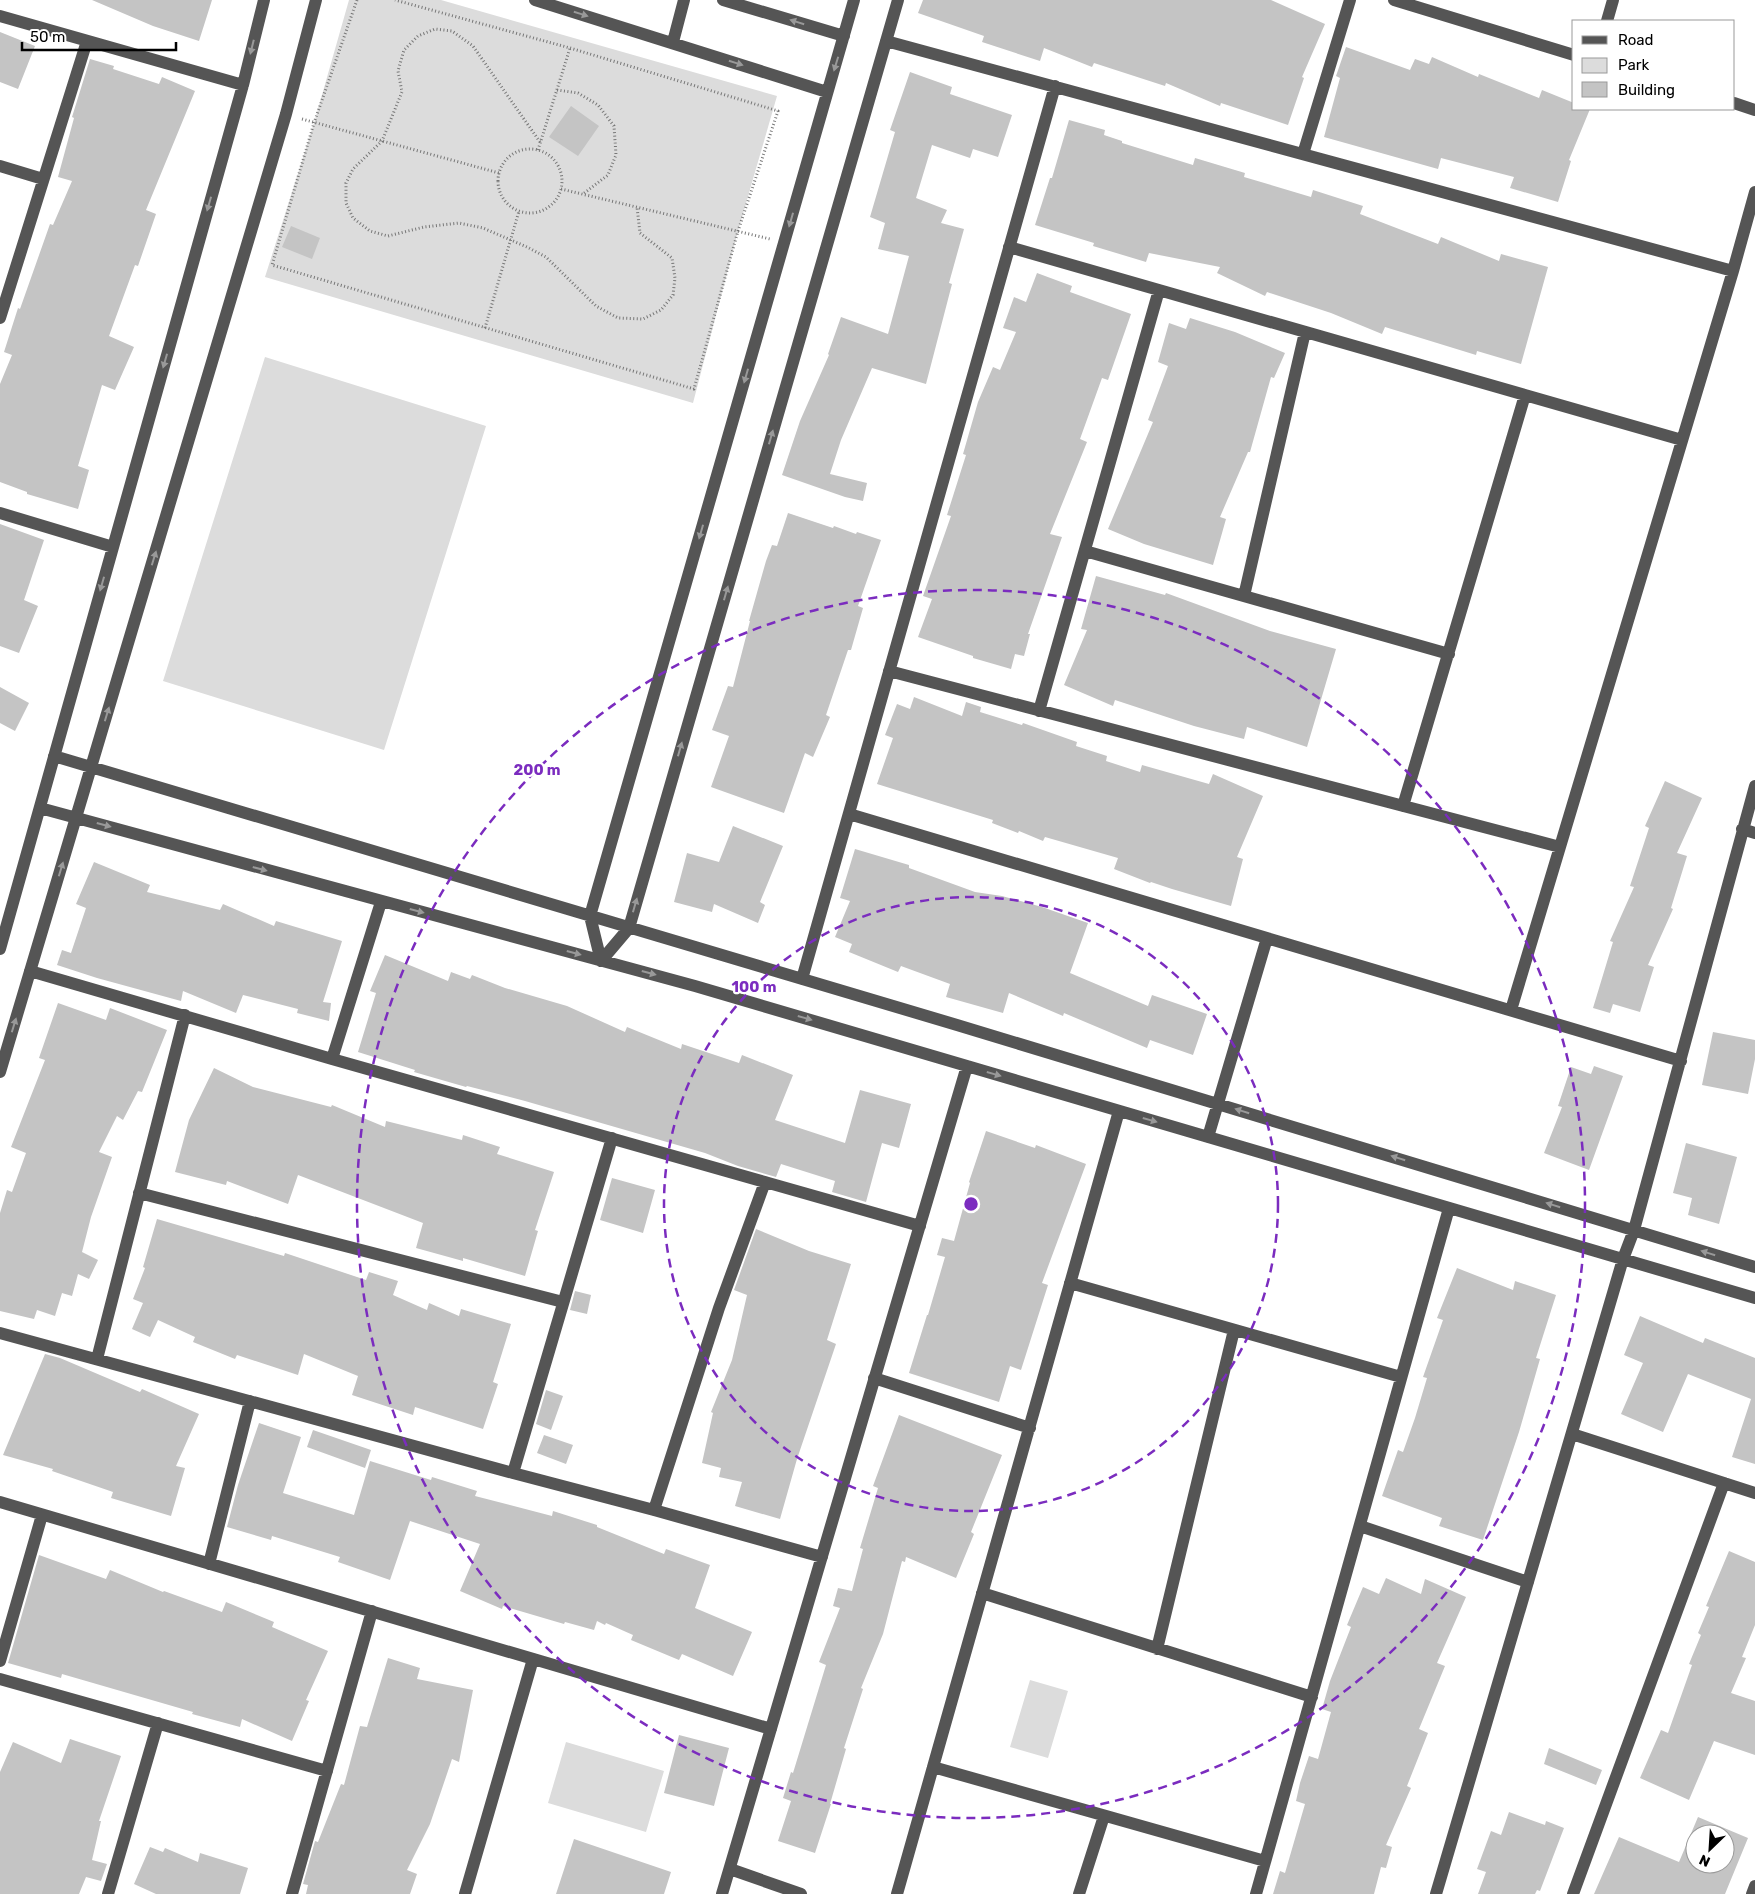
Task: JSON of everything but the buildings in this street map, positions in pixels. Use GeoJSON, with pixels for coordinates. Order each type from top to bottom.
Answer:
{"type":"FeatureCollection","features":[{"type":"Feature","properties":{"kind":"street"},"geometry":{"type":"LineString","coordinates":[[0,949],[243,85],[264,0]]}},
{"type":"Feature","properties":{"kind":"street"},"geometry":{"type":"LineString","coordinates":[[0,1072],[283,123],[316,0]]}},
{"type":"Feature","properties":{"kind":"street"},"geometry":{"type":"LineString","coordinates":[[535,0],[827,92]]}},
{"type":"Feature","properties":{"kind":"street"},"geometry":{"type":"LineString","coordinates":[[673,42],[684,0]]}},
{"type":"Feature","properties":{"kind":"street"},"geometry":{"type":"LineString","coordinates":[[723,0],[844,36]]}},
{"type":"Feature","properties":{"kind":"street"},"geometry":{"type":"LineString","coordinates":[[602,961],[590,916],[854,0]]}},
{"type":"Feature","properties":{"kind":"street"},"geometry":{"type":"LineString","coordinates":[[602,961],[629,928],[898,0]]}},
{"type":"Feature","properties":{"kind":"street"},"geometry":{"type":"LineString","coordinates":[[1303,154],[1350,0]]}},
{"type":"Feature","properties":{"kind":"street"},"geometry":{"type":"LineString","coordinates":[[1394,0],[1433,5],[1572,53]]}},
{"type":"Feature","properties":{"kind":"street"},"geometry":{"type":"LineString","coordinates":[[1607,20],[1613,0]]}},
{"type":"Feature","properties":{"kind":"street"},"geometry":{"type":"LineString","coordinates":[[0,16],[243,85]]}},
{"type":"Feature","properties":{"kind":"street"},"geometry":{"type":"LineString","coordinates":[[886,40],[1733,271]]}},
{"type":"Feature","properties":{"kind":"street"},"geometry":{"type":"LineString","coordinates":[[0,318],[87,41]]}},
{"type":"Feature","properties":{"kind":"street"},"geometry":{"type":"LineString","coordinates":[[802,979],[1055,86]]}},
{"type":"Feature","properties":{"kind":"street"},"geometry":{"type":"LineString","coordinates":[[1735,103],[1755,110]]}},
{"type":"Feature","properties":{"kind":"street"},"geometry":{"type":"LineString","coordinates":[[0,166],[43,179]]}},
{"type":"Feature","properties":{"kind":"street"},"geometry":{"type":"LineString","coordinates":[[1510,1010],[1733,271],[1755,192]]}},
{"type":"Feature","properties":{"kind":"street"},"geometry":{"type":"LineString","coordinates":[[1009,247],[1682,440]]}},
{"type":"Feature","properties":{"kind":"street"},"geometry":{"type":"LineString","coordinates":[[1040,711],[1159,290]]}},
{"type":"Feature","properties":{"kind":"street"},"geometry":{"type":"LineString","coordinates":[[1244,596],[1305,332]]}},
{"type":"Feature","properties":{"kind":"street"},"geometry":{"type":"LineString","coordinates":[[1403,806],[1526,395]]}},
{"type":"Feature","properties":{"kind":"street"},"geometry":{"type":"LineString","coordinates":[[0,513],[113,547]]}},
{"type":"Feature","properties":{"kind":"street"},"geometry":{"type":"LineString","coordinates":[[1085,551],[1448,654]]}},
{"type":"Feature","properties":{"kind":"street"},"geometry":{"type":"LineString","coordinates":[[889,671],[1560,847]]}},
{"type":"Feature","properties":{"kind":"street"},"geometry":{"type":"LineString","coordinates":[[54,756],[1218,1104],[1755,1268]]}},
{"type":"Feature","properties":{"kind":"street"},"geometry":{"type":"LineString","coordinates":[[1436,1894],[1623,1260],[1634,1230],[1755,786]]}},
{"type":"Feature","properties":{"kind":"street"},"geometry":{"type":"LineString","coordinates":[[40,808],[696,986],[1755,1298]]}},
{"type":"Feature","properties":{"kind":"street"},"geometry":{"type":"LineString","coordinates":[[849,814],[1681,1061]]}},
{"type":"Feature","properties":{"kind":"street"},"geometry":{"type":"LineString","coordinates":[[1742,829],[1755,833]]}},
{"type":"Feature","properties":{"kind":"street"},"geometry":{"type":"LineString","coordinates":[[332,1059],[381,902]]}},
{"type":"Feature","properties":{"kind":"street"},"geometry":{"type":"LineString","coordinates":[[1208,1137],[1267,938]]}},
{"type":"Feature","properties":{"kind":"street"},"geometry":{"type":"LineString","coordinates":[[30,971],[920,1226]]}},
{"type":"Feature","properties":{"kind":"street"},"geometry":{"type":"LineString","coordinates":[[97,1359],[185,1015]]}},
{"type":"Feature","properties":{"kind":"street"},"geometry":{"type":"LineString","coordinates":[[722,1894],[967,1066]]}},
{"type":"Feature","properties":{"kind":"street"},"geometry":{"type":"LineString","coordinates":[[897,1894],[1120,1111]]}},
{"type":"Feature","properties":{"kind":"street"},"geometry":{"type":"LineString","coordinates":[[513,1473],[612,1138]]}},
{"type":"Feature","properties":{"kind":"street"},"geometry":{"type":"LineString","coordinates":[[654,1510],[719,1308],[765,1182]]}},
{"type":"Feature","properties":{"kind":"street"},"geometry":{"type":"LineString","coordinates":[[140,1193],[563,1302]]}},
{"type":"Feature","properties":{"kind":"street"},"geometry":{"type":"LineString","coordinates":[[1256,1894],[1449,1208]]}},
{"type":"Feature","properties":{"kind":"street"},"geometry":{"type":"LineString","coordinates":[[1070,1283],[1402,1377]]}},
{"type":"Feature","properties":{"kind":"street"},"geometry":{"type":"LineString","coordinates":[[1157,1649],[1234,1330]]}},
{"type":"Feature","properties":{"kind":"street"},"geometry":{"type":"LineString","coordinates":[[0,1333],[822,1557]]}},
{"type":"Feature","properties":{"kind":"street"},"geometry":{"type":"LineString","coordinates":[[874,1378],[1030,1428]]}},
{"type":"Feature","properties":{"kind":"street"},"geometry":{"type":"LineString","coordinates":[[209,1564],[250,1401]]}},
{"type":"Feature","properties":{"kind":"street"},"geometry":{"type":"LineString","coordinates":[[1572,1434],[1755,1493]]}},
{"type":"Feature","properties":{"kind":"street"},"geometry":{"type":"LineString","coordinates":[[1573,1894],[1724,1482]]}},
{"type":"Feature","properties":{"kind":"street"},"geometry":{"type":"LineString","coordinates":[[0,1502],[771,1728]]}},
{"type":"Feature","properties":{"kind":"street"},"geometry":{"type":"LineString","coordinates":[[0,1661],[42,1514]]}},
{"type":"Feature","properties":{"kind":"street"},"geometry":{"type":"LineString","coordinates":[[1360,1526],[1528,1582]]}},
{"type":"Feature","properties":{"kind":"street"},"geometry":{"type":"LineString","coordinates":[[982,1593],[1312,1697]]}},
{"type":"Feature","properties":{"kind":"street"},"geometry":{"type":"LineString","coordinates":[[292,1894],[372,1612]]}},
{"type":"Feature","properties":{"kind":"street"},"geometry":{"type":"LineString","coordinates":[[465,1894],[533,1659]]}},
{"type":"Feature","properties":{"kind":"street"},"geometry":{"type":"LineString","coordinates":[[0,1679],[327,1771]]}},
{"type":"Feature","properties":{"kind":"street"},"geometry":{"type":"LineString","coordinates":[[108,1894],[158,1723]]}},
{"type":"Feature","properties":{"kind":"street"},"geometry":{"type":"LineString","coordinates":[[933,1767],[1265,1862]]}},
{"type":"Feature","properties":{"kind":"street"},"geometry":{"type":"LineString","coordinates":[[1079,1894],[1104,1816]]}},
{"type":"Feature","properties":{"kind":"street"},"geometry":{"type":"LineString","coordinates":[[730,1869],[801,1894]]}},
{"type":"Feature","properties":{"kind":"street"},"geometry":{"type":"LineString","coordinates":[[1752,1894],[1755,1886]]}},
{"type":"Feature","properties":{"kind":"path"},"geometry":{"type":"LineString","coordinates":[[358,0],[314,122],[272,265],[694,389],[738,230],[778,111],[570,48],[395,0]]}},
{"type":"Feature","properties":{"kind":"path"},"geometry":{"type":"LineString","coordinates":[[540,142],[473,46],[452,31],[435,30],[418,36],[404,50],[398,71],[402,92],[382,141],[353,169],[346,183],[346,203],[354,218],[370,232],[388,236],[424,227],[459,223],[483,228],[510,239],[546,258],[596,306],[618,318],[643,319],[662,310],[673,295],[675,278],[672,258],[640,233],[637,207]]}},
{"type":"Feature","properties":{"kind":"path"},"geometry":{"type":"LineString","coordinates":[[538,150],[570,48]]}},
{"type":"Feature","properties":{"kind":"path"},"geometry":{"type":"LineString","coordinates":[[557,90],[578,93],[598,105],[614,126],[616,155],[608,176],[583,194]]}},
{"type":"Feature","properties":{"kind":"path"},"geometry":{"type":"LineString","coordinates":[[314,122],[499,173]]}},
{"type":"Feature","properties":{"kind":"path"},"geometry":{"type":"LineString","coordinates":[[538,150],[555,160],[560,169],[561,189],[551,206],[542,211],[532,213],[519,211],[505,201],[500,193],[499,173],[509,156],[518,151],[538,150]]}},
{"type":"Feature","properties":{"kind":"path"},"geometry":{"type":"LineString","coordinates":[[561,189],[738,230],[784,244]]}},
{"type":"Feature","properties":{"kind":"path"},"geometry":{"type":"LineString","coordinates":[[486,328],[519,211]]}},
{"type":"Feature","properties":{"kind":"green space"},"geometry":{"type":"Polygon","coordinates":[[[349,0],[441,0],[777,96],[738,231],[693,403],[265,277],[314,123],[349,0]]]}},
{"type":"Feature","properties":{"kind":"green space"},"geometry":{"type":"Polygon","coordinates":[[[265,357],[486,426],[384,750],[163,681],[265,357]]]}},
{"type":"Feature","properties":{"kind":"green space"},"geometry":{"type":"Polygon","coordinates":[[[1030,1680],[1068,1691],[1048,1758],[1010,1747],[1030,1680]]]}},
{"type":"Feature","properties":{"kind":"green space"},"geometry":{"type":"Polygon","coordinates":[[[566,1742],[664,1771],[646,1832],[548,1803],[566,1742]]]}}]}
